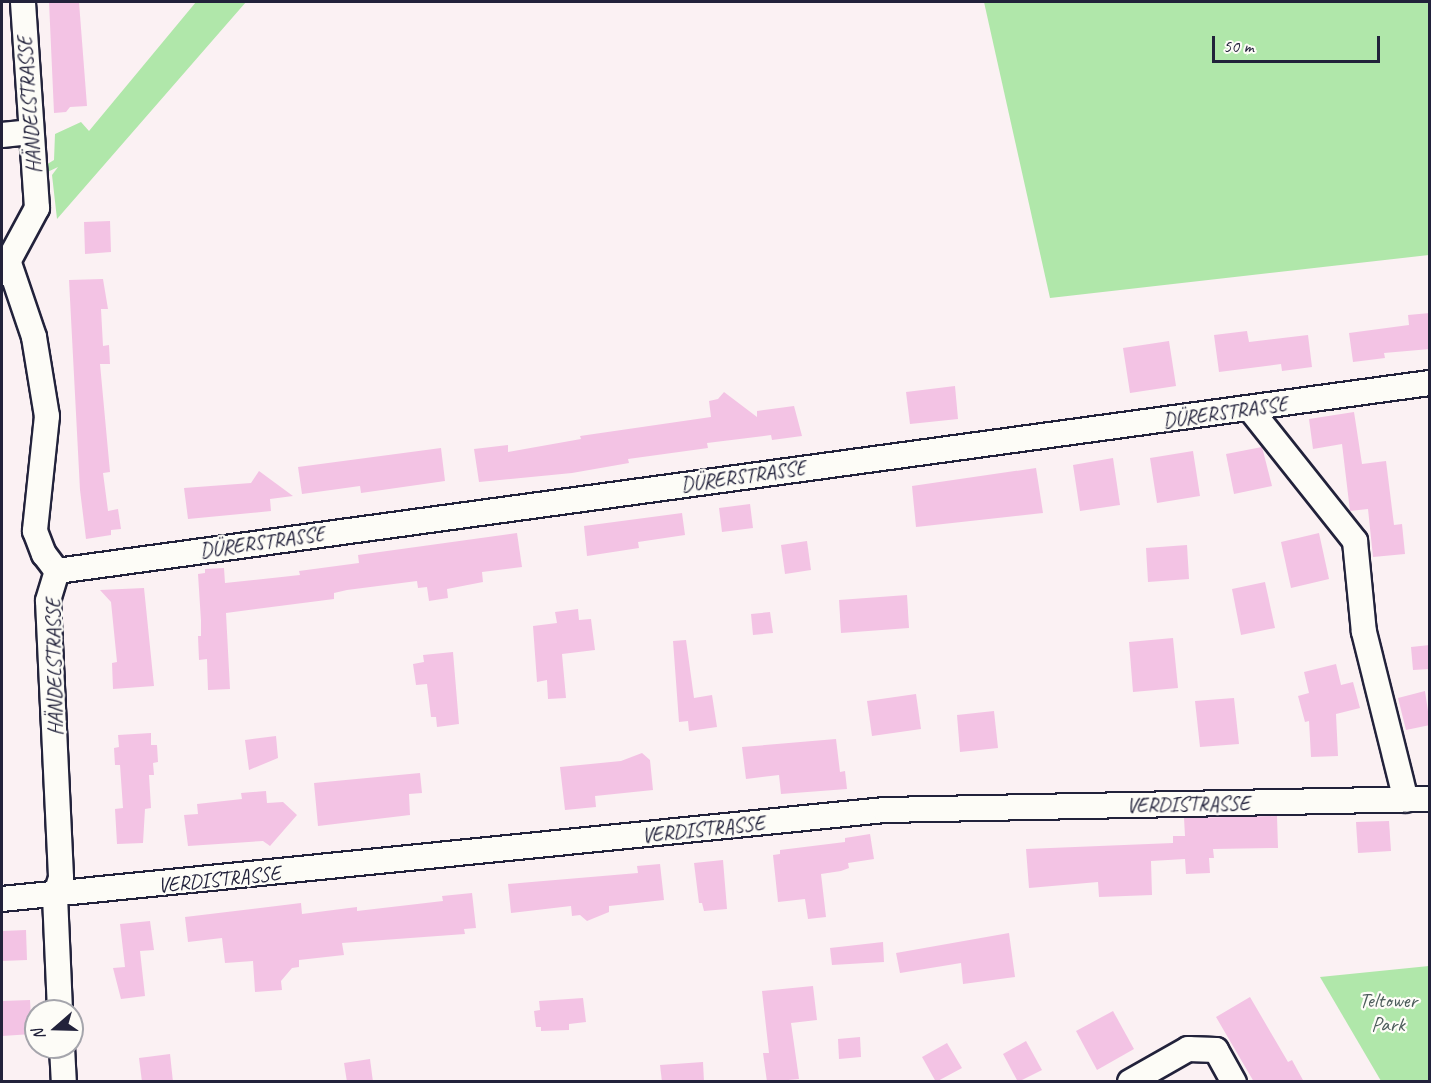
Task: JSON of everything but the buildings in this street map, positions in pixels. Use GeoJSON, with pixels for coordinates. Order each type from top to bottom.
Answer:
{"type":"FeatureCollection","features":[{"type":"Feature","properties":{"kind":"street","name":"HÄNDELSTRASSE"},"geometry":{"type":"LineString","coordinates":[[23,2],[30,132],[37,208],[5,268],[34,337],[47,416],[35,531],[44,554],[57,571],[48,601],[62,878],[54,896],[59,999]]}},
{"type":"Feature","properties":{"kind":"street"},"geometry":{"type":"LineString","coordinates":[[2,135],[30,132]]}},
{"type":"Feature","properties":{"kind":"street","name":"DÜRERSTRASSE"},"geometry":{"type":"LineString","coordinates":[[57,571],[1430,383]]}},
{"type":"Feature","properties":{"kind":"street","name":"VERDISTRASSE"},"geometry":{"type":"LineString","coordinates":[[2,899],[54,896],[885,810],[1418,799],[1364,632],[1355,541],[1250,409]]}},
{"type":"Feature","properties":{"kind":"street"},"geometry":{"type":"LineString","coordinates":[[1131,1082],[1188,1049],[1216,1050],[1234,1082]]}},
{"type":"Feature","properties":{"kind":"street"},"geometry":{"type":"LineString","coordinates":[[63,1059],[64,1082]]}},
{"type":"Feature","properties":{"kind":"green space"},"geometry":{"type":"Polygon","coordinates":[[[196,2],[246,2],[57,219],[52,175],[58,167],[39,176],[39,169],[54,160],[55,134],[81,122],[89,131],[196,2]]]}},
{"type":"Feature","properties":{"kind":"green space"},"geometry":{"type":"Polygon","coordinates":[[[984,2],[1429,2],[1429,255],[1050,298],[984,2]]]}},
{"type":"Feature","properties":{"kind":"green space","name":"Teltower Park"},"geometry":{"type":"Polygon","coordinates":[[[1429,966],[1429,1081],[1381,1081],[1320,977],[1429,966]]]}}]}
